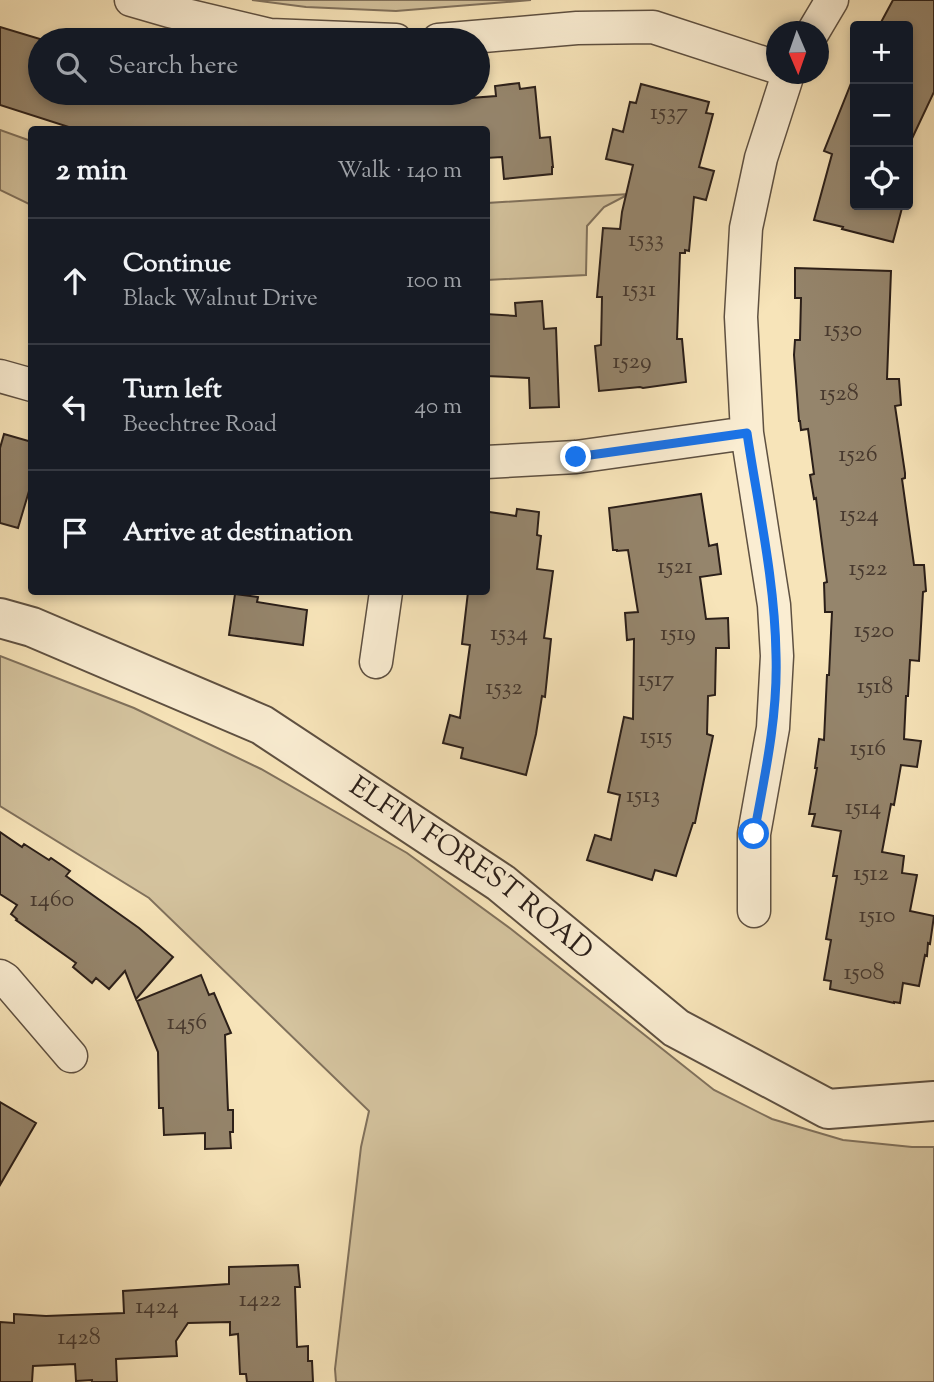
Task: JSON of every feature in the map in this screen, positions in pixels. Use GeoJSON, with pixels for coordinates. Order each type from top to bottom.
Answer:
{"type":"FeatureCollection","features":[{"type":"Feature","properties":{"kind":"street"},"geometry":{"type":"LineString","coordinates":[[131,0],[241,28]]}},
{"type":"Feature","properties":{"kind":"street"},"geometry":{"type":"LineString","coordinates":[[820,21],[832,0]]}},
{"type":"Feature","properties":{"kind":"street"},"geometry":{"type":"LineString","coordinates":[[490,36],[577,28],[653,27],[766,64]]}},
{"type":"Feature","properties":{"kind":"street"},"geometry":{"type":"LineString","coordinates":[[754,911],[754,834],[773,728],[776,656],[774,606],[747,433],[741,317],[746,228],[761,158],[785,84]]}},
{"type":"Feature","properties":{"kind":"street"},"geometry":{"type":"LineString","coordinates":[[0,376],[28,384]]}},
{"type":"Feature","properties":{"kind":"street"},"geometry":{"type":"LineString","coordinates":[[490,462],[576,457],[747,433]]}},
{"type":"Feature","properties":{"kind":"street"},"geometry":{"type":"LineString","coordinates":[[376,662],[386,595]]}},
{"type":"Feature","properties":{"kind":"street","name":"ELFIN FOREST ROAD"},"geometry":{"type":"LineString","coordinates":[[0,618],[32,627],[262,725],[501,883],[676,1028],[828,1109],[934,1101]]}},
{"type":"Feature","properties":{"kind":"street"},"geometry":{"type":"LineString","coordinates":[[0,976],[71,1056]]}},
{"type":"Feature","properties":{"kind":"shaded area"},"geometry":{"type":"Polygon","coordinates":[[[252,0],[531,0],[396,11],[306,7],[252,0]]]}},
{"type":"Feature","properties":{"kind":"shaded area"},"geometry":{"type":"Polygon","coordinates":[[[0,130],[28,140],[28,204],[0,190],[0,130]]]}},
{"type":"Feature","properties":{"kind":"shaded area"},"geometry":{"type":"Polygon","coordinates":[[[629,194],[604,207],[587,226],[586,275],[490,280],[490,203],[629,194]]]}},
{"type":"Feature","properties":{"kind":"shaded area"},"geometry":{"type":"Polygon","coordinates":[[[0,656],[134,708],[261,769],[407,853],[511,929],[714,1090],[772,1119],[843,1140],[934,1147],[934,1382],[336,1382],[335,1369],[361,1147],[369,1111],[149,898],[0,806],[0,656]]]}},
{"type":"Feature","properties":{"kind":"building"},"geometry":{"type":"Polygon","coordinates":[[[893,0],[934,0],[934,92],[913,136],[913,21],[882,21],[893,0]]]}},
{"type":"Feature","properties":{"kind":"building"},"geometry":{"type":"Polygon","coordinates":[[[0,27],[28,35],[28,105],[490,105],[490,96],[496,96],[495,86],[519,83],[520,89],[535,87],[540,138],[550,137],[553,167],[552,174],[504,179],[502,157],[490,158],[490,126],[66,126],[0,105],[0,27]]]}},
{"type":"Feature","properties":{"kind":"building"},"geometry":{"type":"Polygon","coordinates":[[[641,84],[709,102],[706,113],[713,114],[699,167],[714,171],[706,200],[694,197],[689,251],[680,253],[677,339],[682,339],[686,382],[599,391],[595,346],[601,345],[602,297],[597,297],[603,228],[620,229],[633,165],[606,159],[613,129],[623,132],[630,102],[636,103],[641,84]]]}},
{"type":"Feature","properties":{"kind":"building"},"geometry":{"type":"Polygon","coordinates":[[[850,86],[850,210],[901,210],[893,242],[814,220],[832,154],[824,151],[850,86]]]}},
{"type":"Feature","properties":{"kind":"building"},"geometry":{"type":"Polygon","coordinates":[[[795,268],[891,271],[887,379],[899,379],[901,405],[895,406],[905,473],[905,478],[902,479],[914,565],[924,565],[926,591],[923,592],[919,661],[910,660],[906,696],[904,739],[921,741],[917,767],[901,765],[882,852],[904,856],[902,873],[917,875],[910,911],[934,916],[919,986],[903,983],[900,1003],[830,989],[831,981],[824,980],[831,940],[826,939],[837,876],[833,876],[841,831],[812,826],[815,814],[809,814],[819,739],[824,740],[832,612],[825,612],[824,583],[827,582],[816,498],[814,499],[810,475],[814,474],[808,429],[801,430],[799,421],[794,355],[795,340],[800,340],[801,298],[795,298],[795,268]]]}},
{"type":"Feature","properties":{"kind":"building"},"geometry":{"type":"Polygon","coordinates":[[[542,301],[544,329],[556,328],[559,407],[530,408],[529,378],[490,376],[490,314],[516,316],[515,303],[542,301]]]}},
{"type":"Feature","properties":{"kind":"building"},"geometry":{"type":"Polygon","coordinates":[[[4,434],[28,441],[28,494],[18,528],[0,523],[0,448],[4,434]]]}},
{"type":"Feature","properties":{"kind":"building"},"geometry":{"type":"Polygon","coordinates":[[[701,494],[709,546],[717,544],[721,574],[700,577],[706,619],[728,618],[729,648],[716,648],[715,695],[708,696],[707,734],[713,736],[695,823],[676,876],[655,870],[652,880],[587,860],[595,835],[611,840],[620,795],[608,792],[624,717],[633,719],[634,639],[627,640],[625,613],[638,612],[628,550],[613,550],[609,508],[701,494]]]}},
{"type":"Feature","properties":{"kind":"building"},"geometry":{"type":"Polygon","coordinates":[[[517,509],[539,512],[537,535],[541,536],[537,569],[553,571],[544,638],[551,639],[545,697],[542,696],[526,775],[461,758],[463,748],[443,743],[450,715],[460,718],[470,645],[462,644],[468,595],[490,595],[490,512],[516,516],[517,509]]]}},
{"type":"Feature","properties":{"kind":"building"},"geometry":{"type":"Polygon","coordinates":[[[235,595],[258,597],[257,602],[307,610],[303,645],[229,635],[235,595]]]}},
{"type":"Feature","properties":{"kind":"building"},"geometry":{"type":"Polygon","coordinates":[[[0,832],[22,847],[24,844],[70,871],[66,876],[139,928],[173,957],[136,999],[125,971],[109,989],[96,978],[92,983],[73,967],[76,963],[11,914],[17,905],[0,894],[0,832]]]}},
{"type":"Feature","properties":{"kind":"building"},"geometry":{"type":"Polygon","coordinates":[[[201,975],[209,995],[214,993],[231,1033],[225,1035],[228,1110],[233,1110],[231,1148],[205,1149],[205,1133],[164,1135],[163,1108],[159,1108],[158,1052],[137,1001],[201,975]]]}},
{"type":"Feature","properties":{"kind":"building"},"geometry":{"type":"Polygon","coordinates":[[[0,1102],[36,1123],[0,1185],[0,1102]]]}},
{"type":"Feature","properties":{"kind":"building"},"geometry":{"type":"Polygon","coordinates":[[[298,1265],[300,1287],[295,1287],[297,1347],[308,1346],[313,1382],[247,1382],[246,1374],[240,1374],[238,1334],[230,1335],[230,1322],[188,1323],[176,1341],[177,1356],[116,1359],[117,1382],[76,1381],[75,1364],[33,1366],[32,1382],[0,1382],[0,1322],[14,1323],[14,1314],[46,1316],[124,1313],[123,1291],[229,1284],[229,1267],[298,1265]]]}},
{"type":"Feature","properties":{"kind":"route"},"geometry":{"type":"LineString","coordinates":[[576,457],[747,433],[774,606],[776,656],[773,728],[754,834]]}}]}
